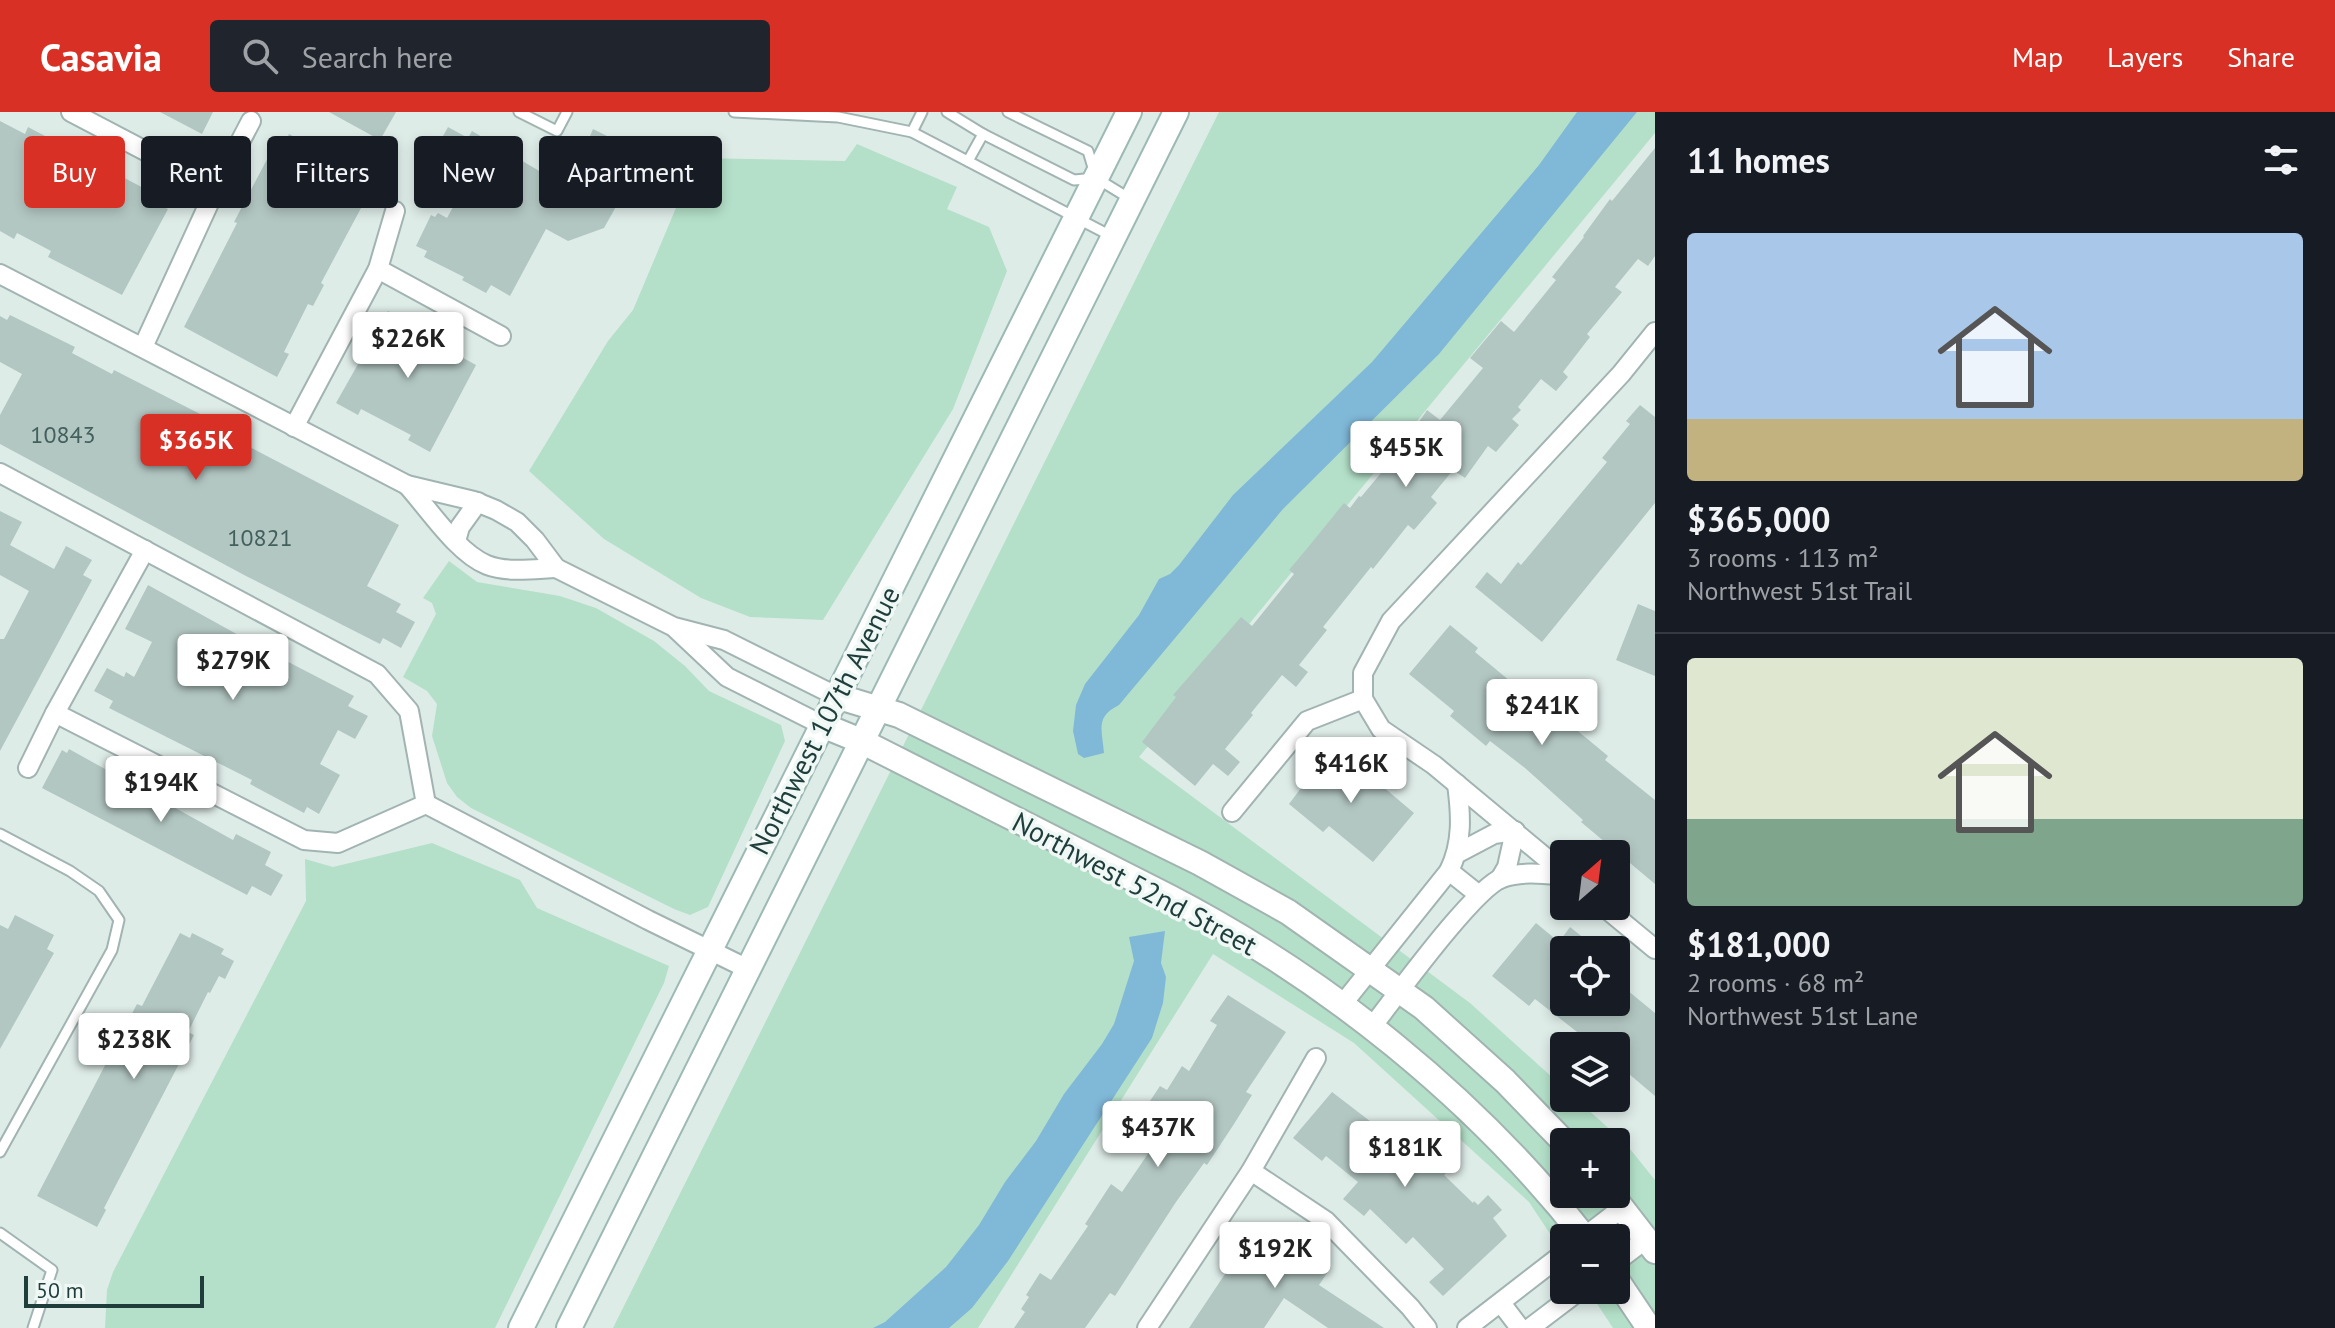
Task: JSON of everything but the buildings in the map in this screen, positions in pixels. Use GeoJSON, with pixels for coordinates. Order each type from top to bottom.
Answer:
{"type":"FeatureCollection","features":[{"type":"Feature","properties":{"kind":"main road","name":"Northwest 107th Avenue"},"geometry":{"type":"LineString","coordinates":[[521,1328],[1129,112]]}},
{"type":"Feature","properties":{"kind":"main road","name":"Northwest 107th Avenue"},"geometry":{"type":"LineString","coordinates":[[569,1328],[1176,112]]}},
{"type":"Feature","properties":{"kind":"main road","name":"Northwest 52nd Street"},"geometry":{"type":"LineString","coordinates":[[836,696],[899,715],[1234,881],[1288,912],[1401,991],[1465,1044],[1550,1128]]}},
{"type":"Feature","properties":{"kind":"main road","name":"Northwest 52nd Street"},"geometry":{"type":"LineString","coordinates":[[822,725],[861,741],[1204,915],[1268,955],[1371,1028],[1474,1115],[1541,1185],[1573,1224]]}},
{"type":"Feature","properties":{"kind":"main road"},"geometry":{"type":"LineString","coordinates":[[1621,1208],[1650,1245]]}},
{"type":"Feature","properties":{"kind":"main road"},"geometry":{"type":"LineString","coordinates":[[1630,1300],[1649,1328]]}},
{"type":"Feature","properties":{"kind":"street"},"geometry":{"type":"LineString","coordinates":[[71,112],[141,149]]}},
{"type":"Feature","properties":{"kind":"street"},"geometry":{"type":"LineString","coordinates":[[243,136],[251,121]]}},
{"type":"Feature","properties":{"kind":"street"},"geometry":{"type":"LineString","coordinates":[[143,347],[207,208]]}},
{"type":"Feature","properties":{"kind":"street"},"geometry":{"type":"LineString","coordinates":[[294,427],[378,269],[395,211]]}},
{"type":"Feature","properties":{"kind":"street"},"geometry":{"type":"LineString","coordinates":[[378,269],[501,336]]}},
{"type":"Feature","properties":{"kind":"street","name":"Northwest 52nd Street"},"geometry":{"type":"LineString","coordinates":[[0,274],[407,485],[478,502],[517,522],[556,568],[674,627],[724,640],[836,696]]}},
{"type":"Feature","properties":{"kind":"street"},"geometry":{"type":"LineString","coordinates":[[1550,862],[1434,765],[1381,729],[1363,699],[1363,673],[1391,621],[1621,374],[1655,332]]}},
{"type":"Feature","properties":{"kind":"street"},"geometry":{"type":"LineString","coordinates":[[0,473],[377,674],[409,711],[426,804]]}},
{"type":"Feature","properties":{"kind":"street","name":"Northwest 52nd Street"},"geometry":{"type":"LineString","coordinates":[[407,485],[465,551],[487,565],[513,569],[556,568]]}},
{"type":"Feature","properties":{"kind":"street"},"geometry":{"type":"LineString","coordinates":[[456,541],[460,527],[478,502]]}},
{"type":"Feature","properties":{"kind":"street"},"geometry":{"type":"LineString","coordinates":[[28,768],[145,550]]}},
{"type":"Feature","properties":{"kind":"street","name":"Northwest 52nd Street"},"geometry":{"type":"LineString","coordinates":[[674,627],[727,677],[822,725]]}},
{"type":"Feature","properties":{"kind":"street"},"geometry":{"type":"LineString","coordinates":[[1232,812],[1307,721],[1363,699]]}},
{"type":"Feature","properties":{"kind":"street"},"geometry":{"type":"LineString","coordinates":[[55,713],[304,840],[338,843],[426,804]]}},
{"type":"Feature","properties":{"kind":"street"},"geometry":{"type":"LineString","coordinates":[[1341,1006],[1449,871],[1458,853],[1460,803],[1457,784]]}},
{"type":"Feature","properties":{"kind":"street"},"geometry":{"type":"LineString","coordinates":[[426,804],[748,969]]}},
{"type":"Feature","properties":{"kind":"street"},"geometry":{"type":"LineString","coordinates":[[1458,853],[1494,834],[1515,831]]}},
{"type":"Feature","properties":{"kind":"street"},"geometry":{"type":"LineString","coordinates":[[1371,1028],[1466,909],[1500,879],[1507,867],[1515,831]]}},
{"type":"Feature","properties":{"kind":"street"},"geometry":{"type":"LineString","coordinates":[[1449,871],[1479,895]]}},
{"type":"Feature","properties":{"kind":"street"},"geometry":{"type":"LineString","coordinates":[[1500,879],[1550,874]]}},
{"type":"Feature","properties":{"kind":"street"},"geometry":{"type":"LineString","coordinates":[[1620,920],[1655,949]]}},
{"type":"Feature","properties":{"kind":"street"},"geometry":{"type":"LineString","coordinates":[[1147,1328],[1251,1171],[1316,1058]]}},
{"type":"Feature","properties":{"kind":"street"},"geometry":{"type":"LineString","coordinates":[[1251,1171],[1326,1221],[1427,1328]]}},
{"type":"Feature","properties":{"kind":"street"},"geometry":{"type":"LineString","coordinates":[[1596,1224],[1610,1208]]}},
{"type":"Feature","properties":{"kind":"street"},"geometry":{"type":"LineString","coordinates":[[1630,1255],[1650,1245]]}},
{"type":"Feature","properties":{"kind":"street"},"geometry":{"type":"LineString","coordinates":[[1467,1328],[1550,1264]]}},
{"type":"Feature","properties":{"kind":"street"},"geometry":{"type":"LineString","coordinates":[[1501,1303],[1520,1328]]}},
{"type":"Feature","properties":{"kind":"street"},"geometry":{"type":"LineString","coordinates":[[1530,1328],[1562,1304]]}},
{"type":"Feature","properties":{"kind":"lane"},"geometry":{"type":"LineString","coordinates":[[519,112],[557,131],[567,112]]}},
{"type":"Feature","properties":{"kind":"lane"},"geometry":{"type":"LineString","coordinates":[[734,112],[866,117],[912,132],[1113,237]]}},
{"type":"Feature","properties":{"kind":"lane"},"geometry":{"type":"LineString","coordinates":[[912,132],[922,112]]}},
{"type":"Feature","properties":{"kind":"lane"},"geometry":{"type":"LineString","coordinates":[[947,112],[983,134],[1074,180],[1096,178],[1132,200]]}},
{"type":"Feature","properties":{"kind":"lane"},"geometry":{"type":"LineString","coordinates":[[1008,112],[1088,151],[1096,178]]}},
{"type":"Feature","properties":{"kind":"lane"},"geometry":{"type":"LineString","coordinates":[[968,161],[983,134]]}},
{"type":"Feature","properties":{"kind":"lane"},"geometry":{"type":"LineString","coordinates":[[0,834],[70,871],[99,891],[119,920],[112,950],[0,1152]]}},
{"type":"Feature","properties":{"kind":"lane"},"geometry":{"type":"LineString","coordinates":[[0,1233],[52,1270],[33,1328]]}},
{"type":"Feature","properties":{"kind":"green space"},"geometry":{"type":"Polygon","coordinates":[[[1219,112],[1655,112],[1655,133],[1139,757],[1470,1003],[1550,1075],[1550,1112],[1591,1112],[1608,1128],[1550,1128],[1550,1208],[1630,1208],[1630,1149],[1655,1180],[1655,1328],[1613,1328],[1597,1304],[1630,1304],[1630,1224],[1550,1224],[1550,1234],[1529,1202],[1354,1043],[1213,954],[978,1328],[613,1328],[1219,112]]]}},
{"type":"Feature","properties":{"kind":"green space"},"geometry":{"type":"Polygon","coordinates":[[[857,144],[957,187],[947,209],[989,227],[1007,271],[953,409],[823,620],[750,617],[701,598],[604,539],[529,471],[608,341],[633,310],[676,208],[722,208],[722,159],[845,161],[857,144]]]}},
{"type":"Feature","properties":{"kind":"green space"},"geometry":{"type":"Polygon","coordinates":[[[449,561],[477,582],[560,596],[596,608],[654,641],[709,691],[781,725],[785,741],[708,907],[690,915],[674,909],[471,808],[457,797],[447,783],[432,736],[437,704],[427,691],[403,677],[436,614],[432,603],[423,598],[449,561]]]}},
{"type":"Feature","properties":{"kind":"green space"},"geometry":{"type":"Polygon","coordinates":[[[432,843],[520,880],[537,908],[669,966],[664,983],[495,1328],[105,1328],[107,1290],[113,1272],[306,901],[305,859],[333,867],[432,843]]]}},
{"type":"Feature","properties":{"kind":"water"},"geometry":{"type":"Polygon","coordinates":[[[1577,112],[1637,112],[1439,354],[1283,509],[1119,705],[1106,714],[1102,724],[1104,753],[1084,758],[1078,754],[1073,731],[1076,705],[1085,684],[1139,615],[1159,579],[1179,565],[1233,495],[1372,362],[1539,165],[1577,112]]]}},
{"type":"Feature","properties":{"kind":"water"},"geometry":{"type":"Polygon","coordinates":[[[1165,931],[1161,963],[1166,977],[1163,1003],[1152,1038],[1008,1261],[972,1308],[949,1328],[873,1328],[885,1322],[946,1267],[979,1225],[1064,1094],[1102,1044],[1114,1024],[1134,961],[1129,937],[1165,931]]]}}]}
